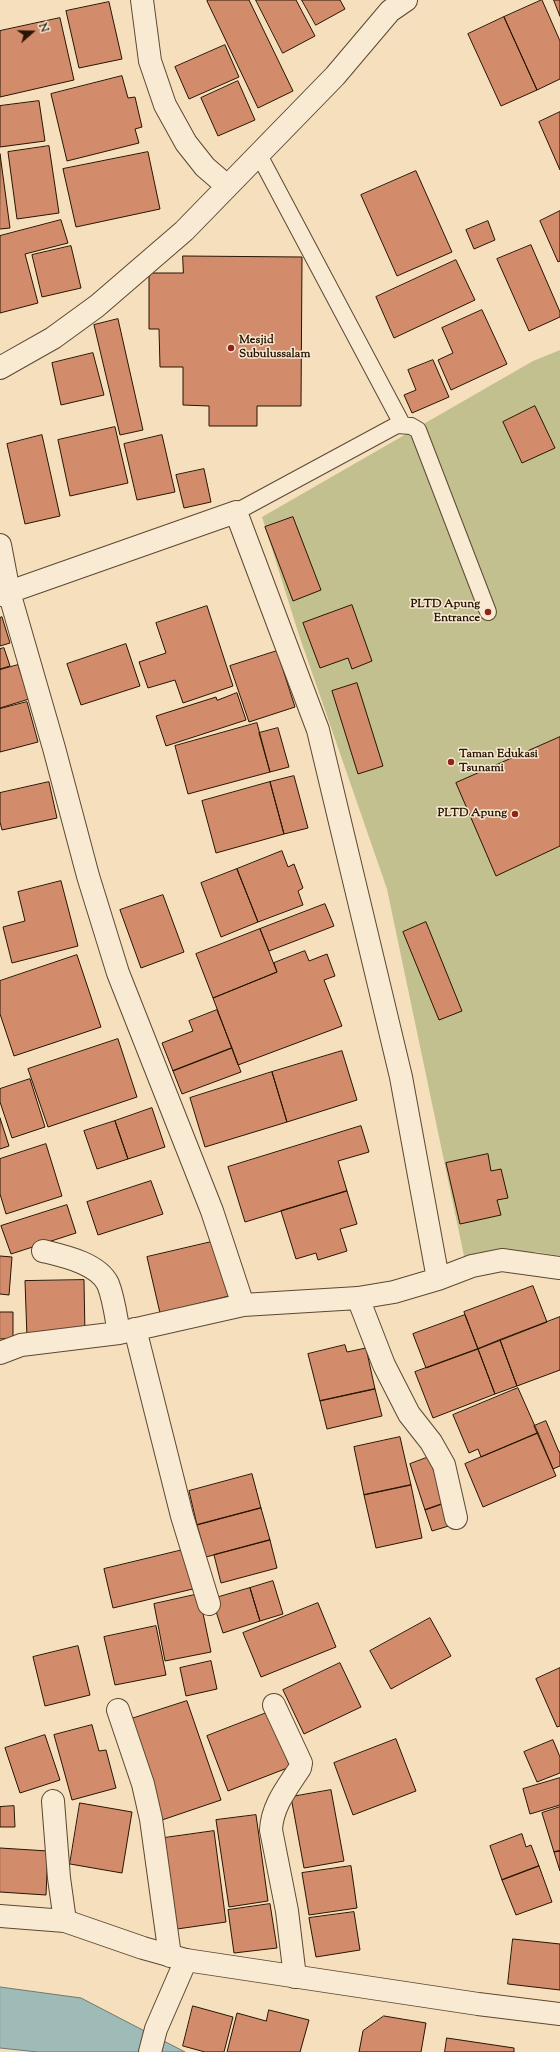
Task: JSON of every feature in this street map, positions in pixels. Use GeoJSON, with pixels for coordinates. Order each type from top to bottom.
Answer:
{"type":"FeatureCollection","features":[{"type":"Feature","properties":{"kind":"street"},"geometry":{"type":"LineString","coordinates":[[142,0],[150,61],[165,105],[186,143],[205,167],[227,186]]}},
{"type":"Feature","properties":{"kind":"street"},"geometry":{"type":"LineString","coordinates":[[0,368],[53,338],[97,306],[184,231],[335,76],[390,11],[406,0]]}},
{"type":"Feature","properties":{"kind":"street"},"geometry":{"type":"LineString","coordinates":[[4,594],[236,512],[318,730],[401,1078],[438,1279]]}},
{"type":"Feature","properties":{"kind":"street"},"geometry":{"type":"LineString","coordinates":[[0,545],[4,594],[54,748],[88,876],[118,973],[212,1212],[243,1306]]}},
{"type":"Feature","properties":{"kind":"street"},"geometry":{"type":"LineString","coordinates":[[43,1251],[75,1260],[99,1273],[109,1288],[127,1331],[209,1604]]}},
{"type":"Feature","properties":{"kind":"street"},"geometry":{"type":"LineString","coordinates":[[0,1353],[21,1345],[127,1331],[243,1306],[358,1298],[394,1292],[438,1279],[472,1266],[502,1260],[560,1268]]}},
{"type":"Feature","properties":{"kind":"street"},"geometry":{"type":"LineString","coordinates":[[358,1298],[384,1365],[409,1414],[431,1442],[444,1465],[456,1518]]}},
{"type":"Feature","properties":{"kind":"street"},"geometry":{"type":"LineString","coordinates":[[274,1705],[301,1763],[300,1768],[276,1806],[272,1817],[270,1830],[288,1911],[295,1977]]}},
{"type":"Feature","properties":{"kind":"street"},"geometry":{"type":"LineString","coordinates":[[118,1710],[142,1784],[151,1819],[178,1958],[150,2052]]}},
{"type":"Feature","properties":{"kind":"street"},"geometry":{"type":"LineString","coordinates":[[53,1801],[59,1878],[65,1921]]}},
{"type":"Feature","properties":{"kind":"street"},"geometry":{"type":"LineString","coordinates":[[0,1916],[65,1921],[178,1958],[478,2004],[560,2014]]}},
{"type":"Feature","properties":{"kind":"lane"},"geometry":{"type":"LineString","coordinates":[[259,155],[402,424]]}},
{"type":"Feature","properties":{"kind":"lane"},"geometry":{"type":"LineString","coordinates":[[236,512],[397,425],[402,424],[411,426],[418,430],[488,612]]}},
{"type":"Feature","properties":{"kind":"shaded area","name":"Taman Edukasi Tsunami"},"geometry":{"type":"Polygon","coordinates":[[[560,350],[560,1256],[537,1252],[464,1256],[387,889],[299,635],[262,517],[533,361],[560,350]]]}},
{"type":"Feature","properties":{"kind":"water"},"geometry":{"type":"Polygon","coordinates":[[[0,1987],[81,1998],[185,2052],[38,2052],[0,2048],[0,1987]]]}},
{"type":"Feature","properties":{"kind":"building"},"geometry":{"type":"Polygon","coordinates":[[[249,0],[293,91],[258,108],[207,1],[249,0]]]}},
{"type":"Feature","properties":{"kind":"building"},"geometry":{"type":"Polygon","coordinates":[[[256,0],[296,0],[315,36],[283,53],[256,0]]]}},
{"type":"Feature","properties":{"kind":"building"},"geometry":{"type":"Polygon","coordinates":[[[302,0],[340,0],[345,9],[316,25],[302,0]]]}},
{"type":"Feature","properties":{"kind":"building"},"geometry":{"type":"Polygon","coordinates":[[[542,0],[560,41],[560,79],[537,90],[504,17],[542,0]]]}},
{"type":"Feature","properties":{"kind":"building"},"geometry":{"type":"Polygon","coordinates":[[[554,0],[560,0],[560,16],[554,0]]]}},
{"type":"Feature","properties":{"kind":"building"},"geometry":{"type":"Polygon","coordinates":[[[109,2],[122,59],[79,68],[66,11],[109,2]]]}},
{"type":"Feature","properties":{"kind":"building"},"geometry":{"type":"Polygon","coordinates":[[[504,17],[537,90],[501,106],[468,34],[504,17]]]}},
{"type":"Feature","properties":{"kind":"building"},"geometry":{"type":"Polygon","coordinates":[[[60,18],[74,80],[0,97],[0,31],[60,18]]]}},
{"type":"Feature","properties":{"kind":"building"},"geometry":{"type":"Polygon","coordinates":[[[225,45],[239,77],[189,99],[175,67],[225,45]]]}},
{"type":"Feature","properties":{"kind":"building"},"geometry":{"type":"Polygon","coordinates":[[[122,76],[128,98],[135,97],[142,127],[135,129],[139,143],[67,161],[51,94],[122,76]]]}},
{"type":"Feature","properties":{"kind":"building"},"geometry":{"type":"Polygon","coordinates":[[[238,81],[255,120],[218,136],[201,98],[238,81]]]}},
{"type":"Feature","properties":{"kind":"building"},"geometry":{"type":"Polygon","coordinates":[[[39,101],[45,141],[0,147],[0,106],[39,101]]]}},
{"type":"Feature","properties":{"kind":"building"},"geometry":{"type":"Polygon","coordinates":[[[560,112],[560,170],[539,122],[560,112]]]}},
{"type":"Feature","properties":{"kind":"building"},"geometry":{"type":"Polygon","coordinates":[[[49,146],[59,213],[17,219],[8,152],[49,146]]]}},
{"type":"Feature","properties":{"kind":"building"},"geometry":{"type":"Polygon","coordinates":[[[148,152],[160,209],[76,227],[63,169],[148,152]]]}},
{"type":"Feature","properties":{"kind":"building"},"geometry":{"type":"Polygon","coordinates":[[[0,154],[10,228],[0,229],[0,154]]]}},
{"type":"Feature","properties":{"kind":"building"},"geometry":{"type":"Polygon","coordinates":[[[416,171],[452,252],[397,276],[361,195],[416,171]]]}},
{"type":"Feature","properties":{"kind":"building"},"geometry":{"type":"Polygon","coordinates":[[[560,211],[560,261],[558,262],[540,221],[560,211]]]}},
{"type":"Feature","properties":{"kind":"building"},"geometry":{"type":"Polygon","coordinates":[[[61,220],[68,243],[25,254],[38,303],[0,313],[0,236],[61,220]]]}},
{"type":"Feature","properties":{"kind":"building"},"geometry":{"type":"Polygon","coordinates":[[[488,221],[495,240],[474,249],[466,230],[488,221]]]}},
{"type":"Feature","properties":{"kind":"building"},"geometry":{"type":"Polygon","coordinates":[[[531,245],[560,312],[560,317],[529,331],[497,259],[531,245]]]}},
{"type":"Feature","properties":{"kind":"building"},"geometry":{"type":"Polygon","coordinates":[[[71,246],[81,288],[42,297],[32,255],[71,246]]]}},
{"type":"Feature","properties":{"kind":"building","name":"Mesjid Subulussalam"},"geometry":{"type":"Polygon","coordinates":[[[183,256],[302,257],[301,406],[257,406],[257,426],[209,426],[209,406],[183,405],[183,367],[160,367],[159,329],[149,329],[149,273],[183,273],[183,256]]]}},
{"type":"Feature","properties":{"kind":"building"},"geometry":{"type":"Polygon","coordinates":[[[456,260],[475,300],[394,338],[376,297],[456,260]]]}},
{"type":"Feature","properties":{"kind":"building"},"geometry":{"type":"Polygon","coordinates":[[[482,310],[507,364],[451,390],[438,360],[453,353],[442,328],[482,310]]]}},
{"type":"Feature","properties":{"kind":"building"},"geometry":{"type":"Polygon","coordinates":[[[118,319],[143,430],[120,435],[94,325],[118,319]]]}},
{"type":"Feature","properties":{"kind":"building"},"geometry":{"type":"Polygon","coordinates":[[[93,353],[104,395],[61,405],[52,363],[93,353]]]}},
{"type":"Feature","properties":{"kind":"building"},"geometry":{"type":"Polygon","coordinates":[[[433,360],[449,397],[412,413],[404,395],[416,390],[408,370],[433,360]]]}},
{"type":"Feature","properties":{"kind":"building"},"geometry":{"type":"Polygon","coordinates":[[[535,406],[555,448],[522,463],[503,422],[535,406]]]}},
{"type":"Feature","properties":{"kind":"building"},"geometry":{"type":"Polygon","coordinates":[[[115,427],[128,483],[70,496],[58,440],[115,427]]]}},
{"type":"Feature","properties":{"kind":"building"},"geometry":{"type":"Polygon","coordinates":[[[42,435],[60,516],[25,524],[7,444],[42,435]]]}},
{"type":"Feature","properties":{"kind":"building"},"geometry":{"type":"Polygon","coordinates":[[[162,435],[175,492],[137,500],[124,444],[162,435]]]}},
{"type":"Feature","properties":{"kind":"building"},"geometry":{"type":"Polygon","coordinates":[[[204,469],[211,502],[184,508],[176,475],[204,469]]]}},
{"type":"Feature","properties":{"kind":"building"},"geometry":{"type":"Polygon","coordinates":[[[293,517],[321,590],[293,601],[265,527],[293,517]]]}},
{"type":"Feature","properties":{"kind":"building"},"geometry":{"type":"Polygon","coordinates":[[[352,605],[372,661],[352,669],[348,658],[320,668],[303,623],[352,605]]]}},
{"type":"Feature","properties":{"kind":"building"},"geometry":{"type":"Polygon","coordinates":[[[207,606],[233,686],[183,703],[175,680],[148,688],[139,662],[166,653],[156,623],[207,606]]]}},
{"type":"Feature","properties":{"kind":"building"},"geometry":{"type":"Polygon","coordinates":[[[2,617],[10,643],[0,646],[0,618],[2,617]]]}},
{"type":"Feature","properties":{"kind":"building"},"geometry":{"type":"Polygon","coordinates":[[[126,644],[140,686],[81,705],[67,664],[126,644]]]}},
{"type":"Feature","properties":{"kind":"building"},"geometry":{"type":"Polygon","coordinates":[[[4,648],[10,666],[0,669],[0,649],[4,648]]]}},
{"type":"Feature","properties":{"kind":"building"},"geometry":{"type":"Polygon","coordinates":[[[277,651],[295,707],[249,722],[230,666],[277,651]]]}},
{"type":"Feature","properties":{"kind":"building"},"geometry":{"type":"Polygon","coordinates":[[[18,665],[29,699],[0,708],[0,670],[18,665]]]}},
{"type":"Feature","properties":{"kind":"building"},"geometry":{"type":"Polygon","coordinates":[[[357,683],[383,766],[358,774],[332,691],[357,683]]]}},
{"type":"Feature","properties":{"kind":"building"},"geometry":{"type":"Polygon","coordinates":[[[237,693],[246,720],[166,746],[156,716],[216,697],[217,700],[237,693]]]}},
{"type":"Feature","properties":{"kind":"building"},"geometry":{"type":"Polygon","coordinates":[[[27,702],[38,742],[0,752],[0,709],[27,702]]]}},
{"type":"Feature","properties":{"kind":"building"},"geometry":{"type":"Polygon","coordinates":[[[257,723],[270,772],[188,794],[175,746],[257,723]]]}},
{"type":"Feature","properties":{"kind":"building"},"geometry":{"type":"Polygon","coordinates":[[[278,728],[289,767],[270,772],[259,733],[278,728]]]}},
{"type":"Feature","properties":{"kind":"building","name":"PLTD Apung"},"geometry":{"type":"Polygon","coordinates":[[[560,737],[560,846],[496,876],[456,783],[560,737]]]}},
{"type":"Feature","properties":{"kind":"building"},"geometry":{"type":"Polygon","coordinates":[[[294,776],[308,828],[284,834],[270,782],[294,776]]]}},
{"type":"Feature","properties":{"kind":"building"},"geometry":{"type":"Polygon","coordinates":[[[49,782],[57,818],[2,830],[0,822],[0,793],[49,782]]]}},
{"type":"Feature","properties":{"kind":"building"},"geometry":{"type":"Polygon","coordinates":[[[270,782],[284,834],[216,853],[202,801],[270,782]]]}},
{"type":"Feature","properties":{"kind":"building"},"geometry":{"type":"Polygon","coordinates":[[[282,851],[288,867],[294,864],[303,888],[298,891],[303,905],[258,922],[237,869],[282,851]]]}},
{"type":"Feature","properties":{"kind":"building"},"geometry":{"type":"Polygon","coordinates":[[[237,869],[258,922],[221,937],[201,883],[237,869]]]}},
{"type":"Feature","properties":{"kind":"building"},"geometry":{"type":"Polygon","coordinates":[[[61,881],[78,946],[12,963],[3,927],[25,921],[18,892],[61,881]]]}},
{"type":"Feature","properties":{"kind":"building"},"geometry":{"type":"Polygon","coordinates":[[[163,895],[184,952],[141,968],[120,910],[163,895]]]}},
{"type":"Feature","properties":{"kind":"building"},"geometry":{"type":"Polygon","coordinates":[[[325,904],[334,926],[269,951],[260,929],[325,904]]]}},
{"type":"Feature","properties":{"kind":"building"},"geometry":{"type":"Polygon","coordinates":[[[426,922],[462,1011],[439,1020],[403,932],[426,922]]]}},
{"type":"Feature","properties":{"kind":"building"},"geometry":{"type":"Polygon","coordinates":[[[260,929],[277,972],[213,998],[196,954],[260,929]]]}},
{"type":"Feature","properties":{"kind":"building"},"geometry":{"type":"Polygon","coordinates":[[[305,951],[309,961],[327,954],[335,976],[324,980],[342,1026],[238,1065],[213,998],[277,972],[274,963],[305,951]]]}},
{"type":"Feature","properties":{"kind":"building"},"geometry":{"type":"Polygon","coordinates":[[[77,955],[101,1027],[14,1056],[0,1014],[0,981],[77,955]]]}},
{"type":"Feature","properties":{"kind":"building"},"geometry":{"type":"Polygon","coordinates":[[[217,1010],[232,1048],[173,1071],[162,1043],[193,1031],[189,1021],[217,1010]]]}},
{"type":"Feature","properties":{"kind":"building"},"geometry":{"type":"Polygon","coordinates":[[[118,1039],[137,1097],[48,1127],[28,1069],[118,1039]]]}},
{"type":"Feature","properties":{"kind":"building"},"geometry":{"type":"Polygon","coordinates":[[[232,1048],[241,1072],[182,1094],[173,1071],[232,1048]]]}},
{"type":"Feature","properties":{"kind":"building"},"geometry":{"type":"Polygon","coordinates":[[[342,1051],[357,1100],[287,1122],[272,1072],[342,1051]]]}},
{"type":"Feature","properties":{"kind":"building"},"geometry":{"type":"Polygon","coordinates":[[[272,1072],[287,1122],[205,1147],[190,1098],[272,1072]]]}},
{"type":"Feature","properties":{"kind":"building"},"geometry":{"type":"Polygon","coordinates":[[[30,1079],[45,1127],[12,1138],[0,1102],[0,1089],[30,1079]]]}},
{"type":"Feature","properties":{"kind":"building"},"geometry":{"type":"Polygon","coordinates":[[[152,1108],[165,1147],[128,1159],[115,1121],[152,1108]]]}},
{"type":"Feature","properties":{"kind":"building"},"geometry":{"type":"Polygon","coordinates":[[[0,1118],[9,1146],[0,1149],[0,1118]]]}},
{"type":"Feature","properties":{"kind":"building"},"geometry":{"type":"Polygon","coordinates":[[[115,1121],[128,1159],[97,1169],[84,1131],[115,1121]]]}},
{"type":"Feature","properties":{"kind":"building"},"geometry":{"type":"Polygon","coordinates":[[[361,1126],[369,1152],[338,1161],[347,1191],[245,1222],[228,1167],[361,1126]]]}},
{"type":"Feature","properties":{"kind":"building"},"geometry":{"type":"Polygon","coordinates":[[[46,1144],[62,1196],[6,1214],[0,1194],[0,1159],[46,1144]]]}},
{"type":"Feature","properties":{"kind":"building"},"geometry":{"type":"Polygon","coordinates":[[[488,1154],[491,1171],[501,1169],[508,1198],[497,1200],[501,1215],[460,1224],[446,1163],[488,1154]]]}},
{"type":"Feature","properties":{"kind":"building"},"geometry":{"type":"Polygon","coordinates":[[[151,1181],[163,1214],[98,1235],[87,1202],[151,1181]]]}},
{"type":"Feature","properties":{"kind":"building"},"geometry":{"type":"Polygon","coordinates":[[[347,1191],[357,1224],[340,1229],[347,1251],[318,1260],[316,1253],[296,1259],[281,1211],[347,1191]]]}},
{"type":"Feature","properties":{"kind":"building"},"geometry":{"type":"Polygon","coordinates":[[[67,1205],[76,1233],[11,1254],[1,1226],[67,1205]]]}},
{"type":"Feature","properties":{"kind":"building"},"geometry":{"type":"Polygon","coordinates":[[[220,1240],[233,1295],[160,1313],[147,1257],[220,1240]]]}},
{"type":"Feature","properties":{"kind":"building"},"geometry":{"type":"Polygon","coordinates":[[[0,1256],[12,1257],[9,1295],[0,1294],[0,1256]]]}},
{"type":"Feature","properties":{"kind":"building"},"geometry":{"type":"Polygon","coordinates":[[[84,1280],[85,1336],[27,1338],[25,1281],[84,1280]]]}},
{"type":"Feature","properties":{"kind":"building"},"geometry":{"type":"Polygon","coordinates":[[[533,1286],[547,1322],[478,1349],[464,1312],[533,1286]]]}},
{"type":"Feature","properties":{"kind":"building"},"geometry":{"type":"Polygon","coordinates":[[[0,1312],[13,1312],[13,1338],[0,1339],[0,1312]]]}},
{"type":"Feature","properties":{"kind":"building"},"geometry":{"type":"Polygon","coordinates":[[[465,1315],[478,1349],[426,1368],[413,1334],[465,1315]]]}},
{"type":"Feature","properties":{"kind":"building"},"geometry":{"type":"Polygon","coordinates":[[[560,1317],[560,1370],[517,1386],[500,1340],[560,1317]]]}},
{"type":"Feature","properties":{"kind":"building"},"geometry":{"type":"Polygon","coordinates":[[[500,1340],[517,1386],[495,1394],[478,1349],[500,1340]]]}},
{"type":"Feature","properties":{"kind":"building"},"geometry":{"type":"Polygon","coordinates":[[[345,1345],[347,1352],[366,1348],[375,1389],[320,1401],[308,1354],[345,1345]]]}},
{"type":"Feature","properties":{"kind":"building"},"geometry":{"type":"Polygon","coordinates":[[[478,1349],[495,1394],[433,1418],[415,1372],[478,1349]]]}},
{"type":"Feature","properties":{"kind":"building"},"geometry":{"type":"Polygon","coordinates":[[[518,1388],[538,1433],[481,1457],[478,1449],[469,1453],[453,1415],[518,1388]]]}},
{"type":"Feature","properties":{"kind":"building"},"geometry":{"type":"Polygon","coordinates":[[[375,1389],[382,1416],[327,1429],[320,1401],[375,1389]]]}},
{"type":"Feature","properties":{"kind":"building"},"geometry":{"type":"Polygon","coordinates":[[[546,1421],[560,1452],[560,1466],[553,1469],[534,1426],[546,1421]]]}},
{"type":"Feature","properties":{"kind":"building"},"geometry":{"type":"Polygon","coordinates":[[[538,1433],[556,1476],[483,1507],[465,1464],[538,1433]]]}},
{"type":"Feature","properties":{"kind":"building"},"geometry":{"type":"Polygon","coordinates":[[[400,1437],[411,1485],[364,1495],[354,1447],[400,1437]]]}},
{"type":"Feature","properties":{"kind":"building"},"geometry":{"type":"Polygon","coordinates":[[[429,1457],[445,1503],[425,1510],[410,1464],[429,1457]]]}},
{"type":"Feature","properties":{"kind":"building"},"geometry":{"type":"Polygon","coordinates":[[[252,1474],[261,1508],[197,1525],[189,1491],[252,1474]]]}},
{"type":"Feature","properties":{"kind":"building"},"geometry":{"type":"Polygon","coordinates":[[[411,1485],[422,1538],[376,1548],[364,1495],[411,1485]]]}},
{"type":"Feature","properties":{"kind":"building"},"geometry":{"type":"Polygon","coordinates":[[[445,1503],[452,1525],[432,1531],[425,1510],[445,1503]]]}},
{"type":"Feature","properties":{"kind":"building"},"geometry":{"type":"Polygon","coordinates":[[[261,1508],[270,1540],[206,1557],[197,1525],[261,1508]]]}},
{"type":"Feature","properties":{"kind":"building"},"geometry":{"type":"Polygon","coordinates":[[[270,1540],[277,1568],[221,1583],[214,1555],[270,1540]]]}},
{"type":"Feature","properties":{"kind":"building"},"geometry":{"type":"Polygon","coordinates":[[[187,1549],[197,1588],[113,1608],[104,1569],[187,1549]]]}},
{"type":"Feature","properties":{"kind":"building"},"geometry":{"type":"Polygon","coordinates":[[[273,1581],[283,1614],[260,1621],[250,1588],[273,1581]]]}},
{"type":"Feature","properties":{"kind":"building"},"geometry":{"type":"Polygon","coordinates":[[[250,1588],[260,1621],[223,1633],[212,1599],[250,1588]]]}},
{"type":"Feature","properties":{"kind":"building"},"geometry":{"type":"Polygon","coordinates":[[[199,1594],[211,1652],[165,1661],[154,1604],[199,1594]]]}},
{"type":"Feature","properties":{"kind":"building"},"geometry":{"type":"Polygon","coordinates":[[[318,1603],[336,1647],[261,1677],[243,1633],[318,1603]]]}},
{"type":"Feature","properties":{"kind":"building"},"geometry":{"type":"Polygon","coordinates":[[[430,1618],[451,1656],[391,1689],[370,1651],[430,1618]]]}},
{"type":"Feature","properties":{"kind":"building"},"geometry":{"type":"Polygon","coordinates":[[[156,1626],[166,1675],[115,1685],[104,1637],[156,1626]]]}},
{"type":"Feature","properties":{"kind":"building"},"geometry":{"type":"Polygon","coordinates":[[[78,1646],[90,1695],[45,1706],[33,1657],[78,1646]]]}},
{"type":"Feature","properties":{"kind":"building"},"geometry":{"type":"Polygon","coordinates":[[[211,1661],[217,1689],[186,1696],[180,1668],[211,1661]]]}},
{"type":"Feature","properties":{"kind":"building"},"geometry":{"type":"Polygon","coordinates":[[[340,1663],[361,1707],[304,1734],[283,1690],[340,1663]]]}},
{"type":"Feature","properties":{"kind":"building"},"geometry":{"type":"Polygon","coordinates":[[[560,1668],[560,1726],[557,1727],[536,1679],[560,1668]]]}},
{"type":"Feature","properties":{"kind":"building"},"geometry":{"type":"Polygon","coordinates":[[[187,1701],[221,1800],[162,1820],[128,1720],[187,1701]]]}},
{"type":"Feature","properties":{"kind":"building"},"geometry":{"type":"Polygon","coordinates":[[[269,1712],[290,1767],[228,1791],[207,1736],[269,1712]]]}},
{"type":"Feature","properties":{"kind":"building"},"geometry":{"type":"Polygon","coordinates":[[[92,1725],[99,1751],[106,1750],[116,1788],[72,1800],[54,1735],[92,1725]]]}},
{"type":"Feature","properties":{"kind":"building"},"geometry":{"type":"Polygon","coordinates":[[[45,1735],[60,1780],[20,1793],[5,1748],[45,1735]]]}},
{"type":"Feature","properties":{"kind":"building"},"geometry":{"type":"Polygon","coordinates":[[[396,1739],[416,1791],[353,1815],[334,1763],[396,1739]]]}},
{"type":"Feature","properties":{"kind":"building"},"geometry":{"type":"Polygon","coordinates":[[[553,1740],[560,1757],[560,1773],[537,1782],[524,1752],[553,1740]]]}},
{"type":"Feature","properties":{"kind":"building"},"geometry":{"type":"Polygon","coordinates":[[[560,1778],[560,1805],[530,1814],[523,1789],[560,1778]]]}},
{"type":"Feature","properties":{"kind":"building"},"geometry":{"type":"Polygon","coordinates":[[[331,1790],[344,1861],[304,1868],[291,1797],[331,1790]]]}},
{"type":"Feature","properties":{"kind":"building"},"geometry":{"type":"Polygon","coordinates":[[[80,1803],[132,1812],[122,1873],[70,1864],[80,1803]]]}},
{"type":"Feature","properties":{"kind":"building"},"geometry":{"type":"Polygon","coordinates":[[[14,1806],[15,1827],[0,1827],[0,1807],[14,1806]]]}},
{"type":"Feature","properties":{"kind":"building"},"geometry":{"type":"Polygon","coordinates":[[[560,1807],[560,1851],[554,1852],[542,1813],[560,1807]]]}},
{"type":"Feature","properties":{"kind":"building"},"geometry":{"type":"Polygon","coordinates":[[[256,1815],[268,1901],[229,1907],[216,1820],[256,1815]]]}},
{"type":"Feature","properties":{"kind":"building"},"geometry":{"type":"Polygon","coordinates":[[[214,1831],[226,1922],[170,1930],[157,1839],[214,1831]]]}},
{"type":"Feature","properties":{"kind":"building"},"geometry":{"type":"Polygon","coordinates":[[[522,1834],[526,1847],[531,1845],[539,1866],[502,1880],[490,1846],[522,1834]]]}},
{"type":"Feature","properties":{"kind":"building"},"geometry":{"type":"Polygon","coordinates":[[[0,1848],[48,1851],[46,1895],[0,1892],[0,1848]]]}},
{"type":"Feature","properties":{"kind":"building"},"geometry":{"type":"Polygon","coordinates":[[[560,1851],[560,1871],[554,1852],[560,1851]]]}},
{"type":"Feature","properties":{"kind":"building"},"geometry":{"type":"Polygon","coordinates":[[[351,1866],[357,1908],[309,1915],[302,1873],[351,1866]]]}},
{"type":"Feature","properties":{"kind":"building"},"geometry":{"type":"Polygon","coordinates":[[[539,1866],[552,1902],[516,1915],[502,1880],[539,1866]]]}},
{"type":"Feature","properties":{"kind":"building"},"geometry":{"type":"Polygon","coordinates":[[[270,1904],[277,1948],[234,1953],[228,1910],[270,1904]]]}},
{"type":"Feature","properties":{"kind":"building"},"geometry":{"type":"Polygon","coordinates":[[[354,1912],[360,1950],[316,1957],[309,1918],[354,1912]]]}},
{"type":"Feature","properties":{"kind":"building"},"geometry":{"type":"Polygon","coordinates":[[[513,1939],[560,1944],[560,1990],[508,1984],[513,1939]]]}},
{"type":"Feature","properties":{"kind":"building"},"geometry":{"type":"Polygon","coordinates":[[[193,2006],[233,2017],[224,2052],[205,2052],[183,2046],[193,2006]]]}},
{"type":"Feature","properties":{"kind":"building"},"geometry":{"type":"Polygon","coordinates":[[[269,2010],[309,2020],[300,2052],[227,2052],[237,2013],[266,2021],[269,2010]]]}},
{"type":"Feature","properties":{"kind":"building"},"geometry":{"type":"Polygon","coordinates":[[[384,2016],[426,2023],[421,2052],[359,2052],[363,2031],[384,2016]]]}},
{"type":"Feature","properties":{"kind":"building"},"geometry":{"type":"Polygon","coordinates":[[[447,2038],[514,2048],[514,2052],[445,2052],[447,2038]]]}},
{"type":"Feature","properties":{"kind":"place","name":"Mesjid Subulussalam"},"geometry":{"type":"Point","coordinates":[231,348]}},
{"type":"Feature","properties":{"kind":"place","name":"PLTD Apung Entrance"},"geometry":{"type":"Point","coordinates":[488,612]}},
{"type":"Feature","properties":{"kind":"place","name":"Taman Edukasi Tsunami"},"geometry":{"type":"Point","coordinates":[451,762]}},
{"type":"Feature","properties":{"kind":"place","name":"PLTD Apung"},"geometry":{"type":"Point","coordinates":[515,814]}}]}
